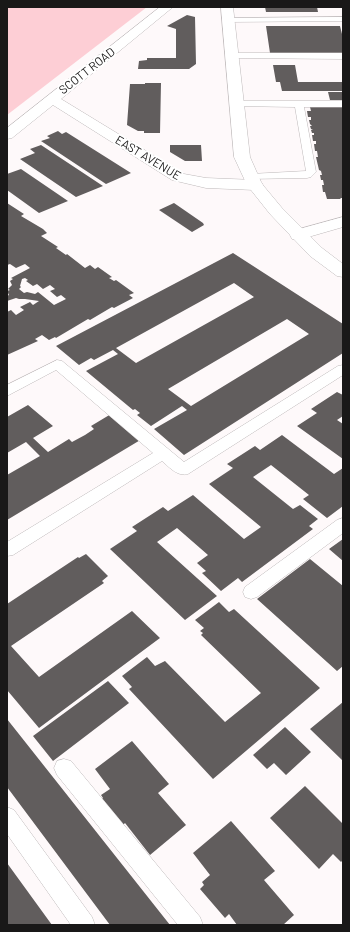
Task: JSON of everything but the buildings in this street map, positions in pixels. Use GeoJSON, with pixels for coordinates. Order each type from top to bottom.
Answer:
{"type":"FeatureCollection","features":[{"type":"Feature","properties":{"kind":"street","name":"SCOTT ROAD"},"geometry":{"type":"LineString","coordinates":[[7,135],[167,7]]}},
{"type":"Feature","properties":{"kind":"street"},"geometry":{"type":"LineString","coordinates":[[227,7],[242,157],[253,181],[298,235],[316,252],[343,272]]}},
{"type":"Feature","properties":{"kind":"street","name":"EAST AVENUE"},"geometry":{"type":"LineString","coordinates":[[52,99],[178,177],[188,181],[206,183],[253,181]]}},
{"type":"Feature","properties":{"kind":"street"},"geometry":{"type":"LineString","coordinates":[[298,235],[343,222]]}},
{"type":"Feature","properties":{"kind":"lane"},"geometry":{"type":"LineString","coordinates":[[228,20],[343,19]]}},
{"type":"Feature","properties":{"kind":"lane"},"geometry":{"type":"LineString","coordinates":[[232,56],[343,56]]}},
{"type":"Feature","properties":{"kind":"lane"},"geometry":{"type":"LineString","coordinates":[[237,104],[343,104]]}},
{"type":"Feature","properties":{"kind":"lane"},"geometry":{"type":"LineString","coordinates":[[253,181],[307,175],[311,172],[299,104]]}},
{"type":"Feature","properties":{"kind":"lane"},"geometry":{"type":"LineString","coordinates":[[7,391],[57,364],[184,470],[343,369]]}},
{"type":"Feature","properties":{"kind":"lane"},"geometry":{"type":"LineString","coordinates":[[7,550],[163,454]]}},
{"type":"Feature","properties":{"kind":"lane"},"geometry":{"type":"LineString","coordinates":[[251,592],[343,524]]}},
{"type":"Feature","properties":{"kind":"lane"},"geometry":{"type":"LineString","coordinates":[[64,768],[192,925]]}},
{"type":"Feature","properties":{"kind":"lane"},"geometry":{"type":"LineString","coordinates":[[7,817],[84,925]]}},
{"type":"Feature","properties":{"kind":"shaded area"},"geometry":{"type":"Polygon","coordinates":[[[7,7],[147,7],[7,115],[7,7]]]}}]}
